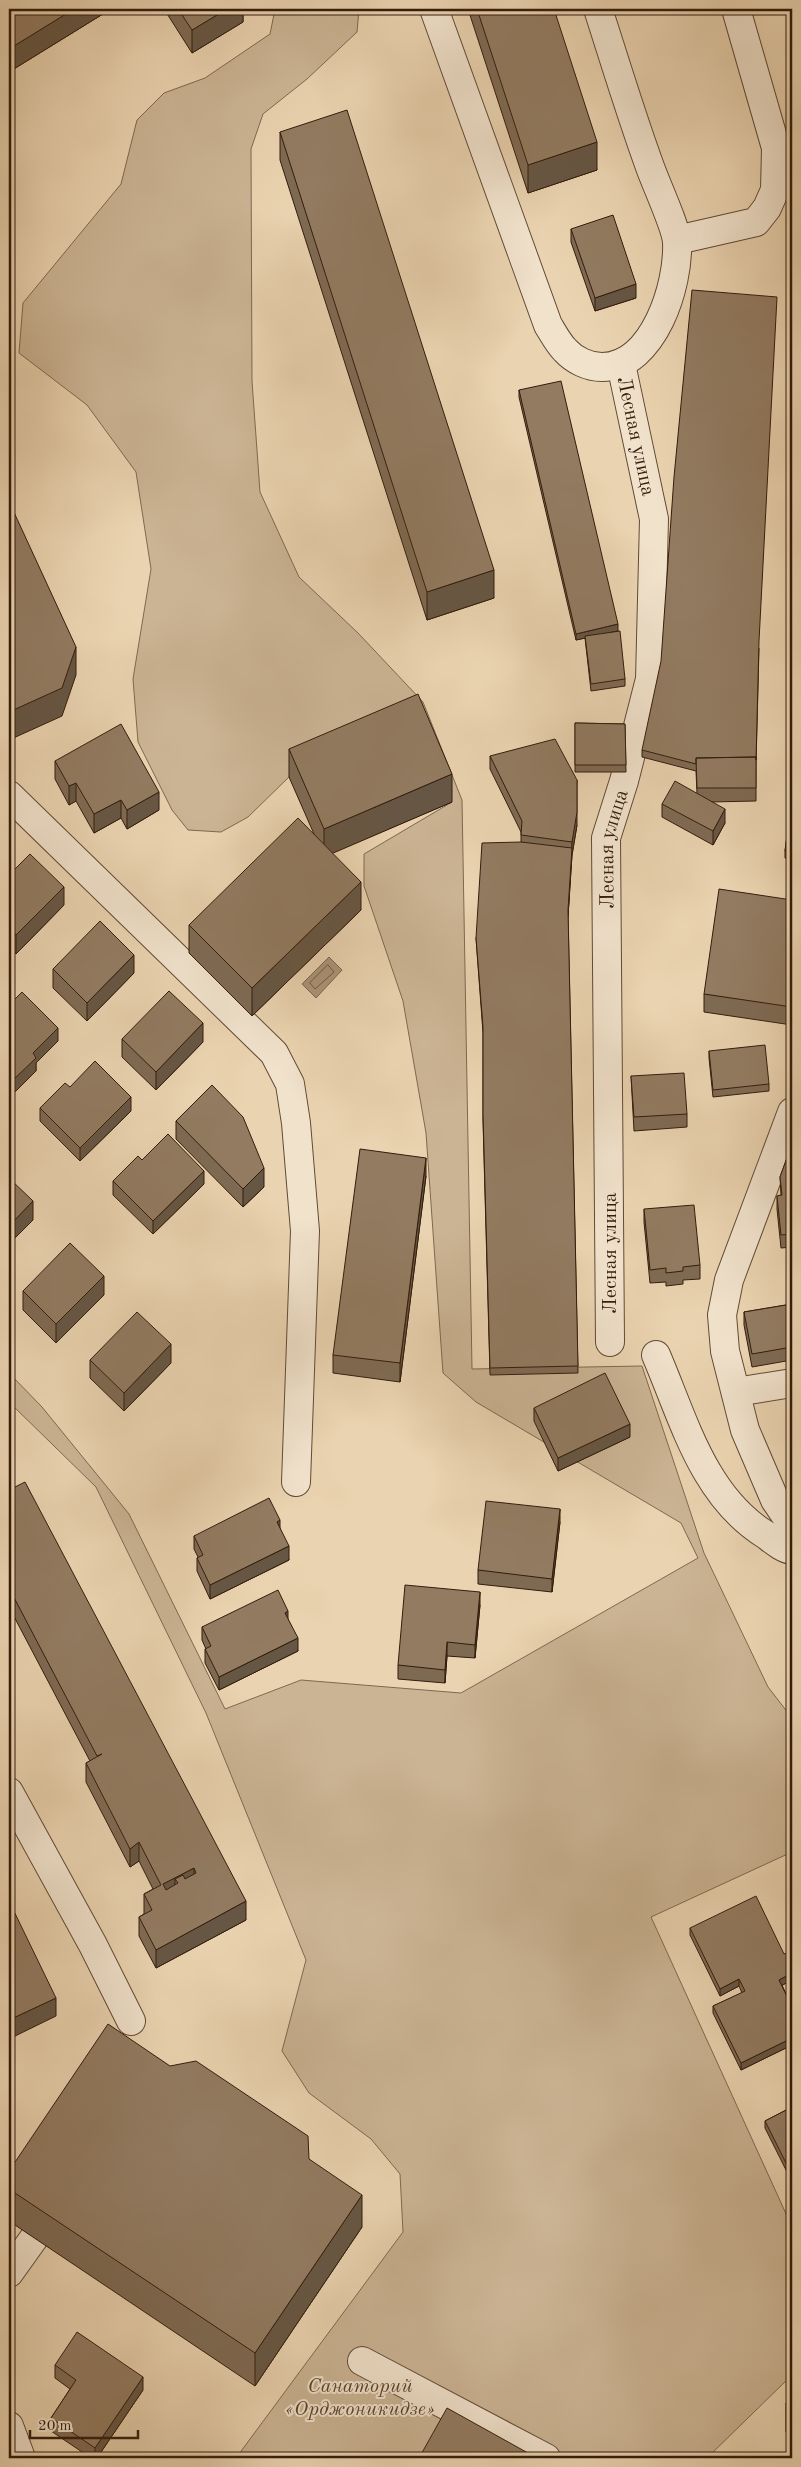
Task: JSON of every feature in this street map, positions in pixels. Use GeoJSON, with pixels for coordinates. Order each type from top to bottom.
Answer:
{"type":"FeatureCollection","features":[{"type":"Feature","properties":{"kind":"street","name":"Лесная улица"},"geometry":{"type":"LineString","coordinates":[[434,9],[548,325],[564,350],[576,360],[592,366],[622,364],[642,346],[658,323],[670,296],[675,274],[677,240],[626,102],[598,9]]}},
{"type":"Feature","properties":{"kind":"street"},"geometry":{"type":"LineString","coordinates":[[677,240],[756,222],[767,208],[775,190],[776,148],[736,9]]}},
{"type":"Feature","properties":{"kind":"street","name":"Лесная улица"},"geometry":{"type":"LineString","coordinates":[[610,1342],[606,838],[624,781],[650,679],[654,518],[622,364]]}},
{"type":"Feature","properties":{"kind":"street"},"geometry":{"type":"LineString","coordinates":[[9,795],[274,1053],[290,1084],[296,1123],[305,1231],[296,1482]]}},
{"type":"Feature","properties":{"kind":"street"},"geometry":{"type":"LineString","coordinates":[[792,1112],[729,1280],[722,1315],[725,1351],[745,1430],[774,1500],[792,1525]]}},
{"type":"Feature","properties":{"kind":"street"},"geometry":{"type":"LineString","coordinates":[[656,1355],[695,1449],[717,1490],[730,1507],[749,1525],[792,1550]]}},
{"type":"Feature","properties":{"kind":"street"},"geometry":{"type":"LineString","coordinates":[[736,1392],[792,1383]]}},
{"type":"Feature","properties":{"kind":"street"},"geometry":{"type":"LineString","coordinates":[[9,1792],[93,1945],[131,2022]]}},
{"type":"Feature","properties":{"kind":"street"},"geometry":{"type":"LineString","coordinates":[[9,2273],[34,2238]]}},
{"type":"Feature","properties":{"kind":"street"},"geometry":{"type":"LineString","coordinates":[[362,2361],[546,2458]]}},
{"type":"Feature","properties":{"kind":"street"},"geometry":{"type":"LineString","coordinates":[[9,2426],[21,2458]]}},
{"type":"Feature","properties":{"kind":"green space","name":"Санаторий «Орджоникидзе»"},"geometry":{"type":"Polygon","coordinates":[[[275,9],[359,9],[357,32],[307,79],[263,114],[251,149],[252,381],[260,492],[299,577],[358,633],[423,702],[462,800],[472,1369],[642,1366],[704,1553],[768,1687],[792,1718],[792,1852],[651,1917],[792,2227],[792,2375],[707,2458],[236,2458],[403,2232],[400,2174],[371,2139],[309,2093],[282,2051],[306,1960],[206,1713],[96,1487],[9,1402],[9,1373],[42,1407],[129,1514],[225,1709],[301,1680],[461,1693],[698,1558],[681,1523],[476,1402],[443,1373],[426,1133],[403,1001],[364,886],[364,854],[452,802],[289,777],[248,817],[221,832],[188,830],[172,810],[138,742],[133,679],[151,569],[136,472],[87,405],[19,353],[23,303],[121,184],[137,120],[164,93],[205,78],[270,34],[275,9]]]}},
{"type":"Feature","properties":{"kind":"water"},"geometry":{"type":"Polygon","coordinates":[[[329,957],[342,970],[316,998],[302,984],[329,957]]]}},
{"type":"Feature","properties":{"kind":"building"},"geometry":{"type":"Polygon","coordinates":[[[9,9],[74,9],[9,49],[9,9]]]}},
{"type":"Feature","properties":{"kind":"building"},"geometry":{"type":"Polygon","coordinates":[[[178,9],[227,9],[192,30],[178,9]]]}},
{"type":"Feature","properties":{"kind":"building"},"geometry":{"type":"Polygon","coordinates":[[[477,9],[554,9],[597,142],[528,165],[477,9]]]}},
{"type":"Feature","properties":{"kind":"building"},"geometry":{"type":"Polygon","coordinates":[[[347,110],[494,570],[427,592],[280,132],[347,110]]]}},
{"type":"Feature","properties":{"kind":"building"},"geometry":{"type":"Polygon","coordinates":[[[613,215],[636,284],[595,298],[571,229],[613,215]]]}},
{"type":"Feature","properties":{"kind":"building"},"geometry":{"type":"Polygon","coordinates":[[[692,290],[777,297],[759,641],[756,760],[756,757],[696,758],[696,764],[642,750],[661,661],[674,477],[692,290]]]}},
{"type":"Feature","properties":{"kind":"building"},"geometry":{"type":"Polygon","coordinates":[[[561,381],[618,624],[576,634],[519,390],[561,381]]]}},
{"type":"Feature","properties":{"kind":"building"},"geometry":{"type":"Polygon","coordinates":[[[12,508],[76,647],[62,688],[9,712],[9,509],[12,508]]]}},
{"type":"Feature","properties":{"kind":"building"},"geometry":{"type":"Polygon","coordinates":[[[620,631],[625,679],[591,684],[585,636],[620,631]]]}},
{"type":"Feature","properties":{"kind":"building"},"geometry":{"type":"Polygon","coordinates":[[[418,694],[452,774],[324,829],[289,749],[418,694]]]}},
{"type":"Feature","properties":{"kind":"building"},"geometry":{"type":"Polygon","coordinates":[[[575,723],[625,724],[626,765],[575,765],[575,723]]]}},
{"type":"Feature","properties":{"kind":"building"},"geometry":{"type":"Polygon","coordinates":[[[121,724],[159,792],[127,810],[121,800],[94,814],[76,783],[69,786],[55,761],[121,724]]]}},
{"type":"Feature","properties":{"kind":"building"},"geometry":{"type":"Polygon","coordinates":[[[555,739],[577,780],[577,812],[572,842],[521,835],[522,821],[490,756],[555,739]]]}},
{"type":"Feature","properties":{"kind":"building"},"geometry":{"type":"Polygon","coordinates":[[[756,757],[756,788],[697,788],[696,758],[756,757]]]}},
{"type":"Feature","properties":{"kind":"building"},"geometry":{"type":"Polygon","coordinates":[[[675,781],[725,809],[713,831],[662,804],[675,781]]]}},
{"type":"Feature","properties":{"kind":"building"},"geometry":{"type":"Polygon","coordinates":[[[792,798],[792,852],[785,851],[792,798]]]}},
{"type":"Feature","properties":{"kind":"building"},"geometry":{"type":"Polygon","coordinates":[[[298,818],[361,882],[252,988],[189,925],[298,818]]]}},
{"type":"Feature","properties":{"kind":"building"},"geometry":{"type":"Polygon","coordinates":[[[521,842],[572,848],[568,910],[578,1366],[490,1368],[483,1114],[483,1027],[476,938],[482,843],[521,842]]]}},
{"type":"Feature","properties":{"kind":"building"},"geometry":{"type":"Polygon","coordinates":[[[30,854],[64,887],[16,935],[9,928],[9,875],[30,854]]]}},
{"type":"Feature","properties":{"kind":"building"},"geometry":{"type":"Polygon","coordinates":[[[719,889],[792,900],[792,1007],[704,994],[719,889]]]}},
{"type":"Feature","properties":{"kind":"building"},"geometry":{"type":"Polygon","coordinates":[[[100,921],[134,955],[87,1003],[53,969],[100,921]]]}},
{"type":"Feature","properties":{"kind":"building"},"geometry":{"type":"Polygon","coordinates":[[[169,991],[203,1023],[156,1072],[122,1039],[169,991]]]}},
{"type":"Feature","properties":{"kind":"building"},"geometry":{"type":"Polygon","coordinates":[[[22,992],[58,1028],[33,1053],[36,1058],[11,1082],[9,1080],[9,1005],[22,992]]]}},
{"type":"Feature","properties":{"kind":"building"},"geometry":{"type":"Polygon","coordinates":[[[765,1045],[769,1084],[713,1090],[709,1051],[765,1045]]]}},
{"type":"Feature","properties":{"kind":"building"},"geometry":{"type":"Polygon","coordinates":[[[95,1061],[131,1097],[80,1148],[40,1108],[65,1083],[70,1087],[95,1061]]]}},
{"type":"Feature","properties":{"kind":"building"},"geometry":{"type":"Polygon","coordinates":[[[684,1073],[687,1114],[634,1117],[631,1076],[684,1073]]]}},
{"type":"Feature","properties":{"kind":"building"},"geometry":{"type":"Polygon","coordinates":[[[212,1085],[243,1117],[264,1168],[243,1189],[176,1121],[212,1085]]]}},
{"type":"Feature","properties":{"kind":"building"},"geometry":{"type":"Polygon","coordinates":[[[168,1134],[204,1171],[153,1221],[113,1181],[138,1156],[142,1160],[168,1134]]]}},
{"type":"Feature","properties":{"kind":"building"},"geometry":{"type":"Polygon","coordinates":[[[792,1144],[792,1234],[781,1235],[777,1196],[782,1195],[780,1177],[792,1144]]]}},
{"type":"Feature","properties":{"kind":"building"},"geometry":{"type":"Polygon","coordinates":[[[360,1149],[426,1158],[400,1363],[333,1355],[360,1149]]]}},
{"type":"Feature","properties":{"kind":"building"},"geometry":{"type":"Polygon","coordinates":[[[9,1178],[33,1201],[9,1226],[9,1178]]]}},
{"type":"Feature","properties":{"kind":"building"},"geometry":{"type":"Polygon","coordinates":[[[694,1205],[700,1265],[683,1267],[683,1271],[666,1273],[666,1268],[650,1270],[644,1209],[694,1205]]]}},
{"type":"Feature","properties":{"kind":"building"},"geometry":{"type":"Polygon","coordinates":[[[70,1243],[104,1276],[56,1324],[23,1291],[70,1243]]]}},
{"type":"Feature","properties":{"kind":"building"},"geometry":{"type":"Polygon","coordinates":[[[792,1304],[792,1347],[752,1354],[744,1312],[792,1304]]]}},
{"type":"Feature","properties":{"kind":"building"},"geometry":{"type":"Polygon","coordinates":[[[137,1312],[171,1344],[124,1393],[90,1360],[137,1312]]]}},
{"type":"Feature","properties":{"kind":"building"},"geometry":{"type":"Polygon","coordinates":[[[605,1373],[630,1424],[558,1458],[534,1408],[605,1373]]]}},
{"type":"Feature","properties":{"kind":"building"},"geometry":{"type":"Polygon","coordinates":[[[25,1482],[246,1901],[156,1950],[139,1917],[152,1910],[144,1894],[161,1885],[139,1842],[130,1849],[86,1763],[102,1754],[97,1756],[9,1588],[9,1490],[25,1482]],[[194,1868],[163,1884],[166,1890],[178,1883],[175,1879],[183,1875],[185,1879],[196,1873],[194,1868]]]}},
{"type":"Feature","properties":{"kind":"building"},"geometry":{"type":"Polygon","coordinates":[[[269,1498],[280,1520],[277,1522],[289,1546],[210,1585],[197,1558],[203,1555],[194,1536],[269,1498]]]}},
{"type":"Feature","properties":{"kind":"building"},"geometry":{"type":"Polygon","coordinates":[[[486,1501],[560,1509],[552,1579],[478,1570],[486,1501]]]}},
{"type":"Feature","properties":{"kind":"building"},"geometry":{"type":"Polygon","coordinates":[[[405,1585],[480,1592],[475,1645],[447,1642],[445,1670],[398,1665],[405,1585]]]}},
{"type":"Feature","properties":{"kind":"building"},"geometry":{"type":"Polygon","coordinates":[[[278,1590],[288,1611],[285,1613],[298,1638],[219,1677],[205,1649],[211,1646],[202,1627],[278,1590]]]}},
{"type":"Feature","properties":{"kind":"building"},"geometry":{"type":"Polygon","coordinates":[[[756,1896],[784,1954],[792,1951],[792,1973],[779,1980],[792,2007],[792,2038],[741,2063],[713,2006],[745,1991],[739,1979],[720,1989],[690,1928],[756,1896]]]}},
{"type":"Feature","properties":{"kind":"building"},"geometry":{"type":"Polygon","coordinates":[[[9,1901],[56,1998],[9,2020],[9,1901]]]}},
{"type":"Feature","properties":{"kind":"building"},"geometry":{"type":"Polygon","coordinates":[[[108,2024],[170,2066],[196,2061],[308,2136],[309,2159],[362,2195],[255,2353],[9,2189],[9,2171],[108,2024]]]}},
{"type":"Feature","properties":{"kind":"building"},"geometry":{"type":"Polygon","coordinates":[[[792,2107],[792,2175],[765,2121],[792,2107]]]}},
{"type":"Feature","properties":{"kind":"building"},"geometry":{"type":"Polygon","coordinates":[[[77,2332],[143,2377],[95,2448],[51,2418],[76,2380],[55,2365],[77,2332]]]}},
{"type":"Feature","properties":{"kind":"building"},"geometry":{"type":"Polygon","coordinates":[[[792,2401],[792,2422],[786,2403],[792,2401]]]}},
{"type":"Feature","properties":{"kind":"building"},"geometry":{"type":"Polygon","coordinates":[[[447,2408],[537,2458],[419,2458],[447,2408]]]}}]}
